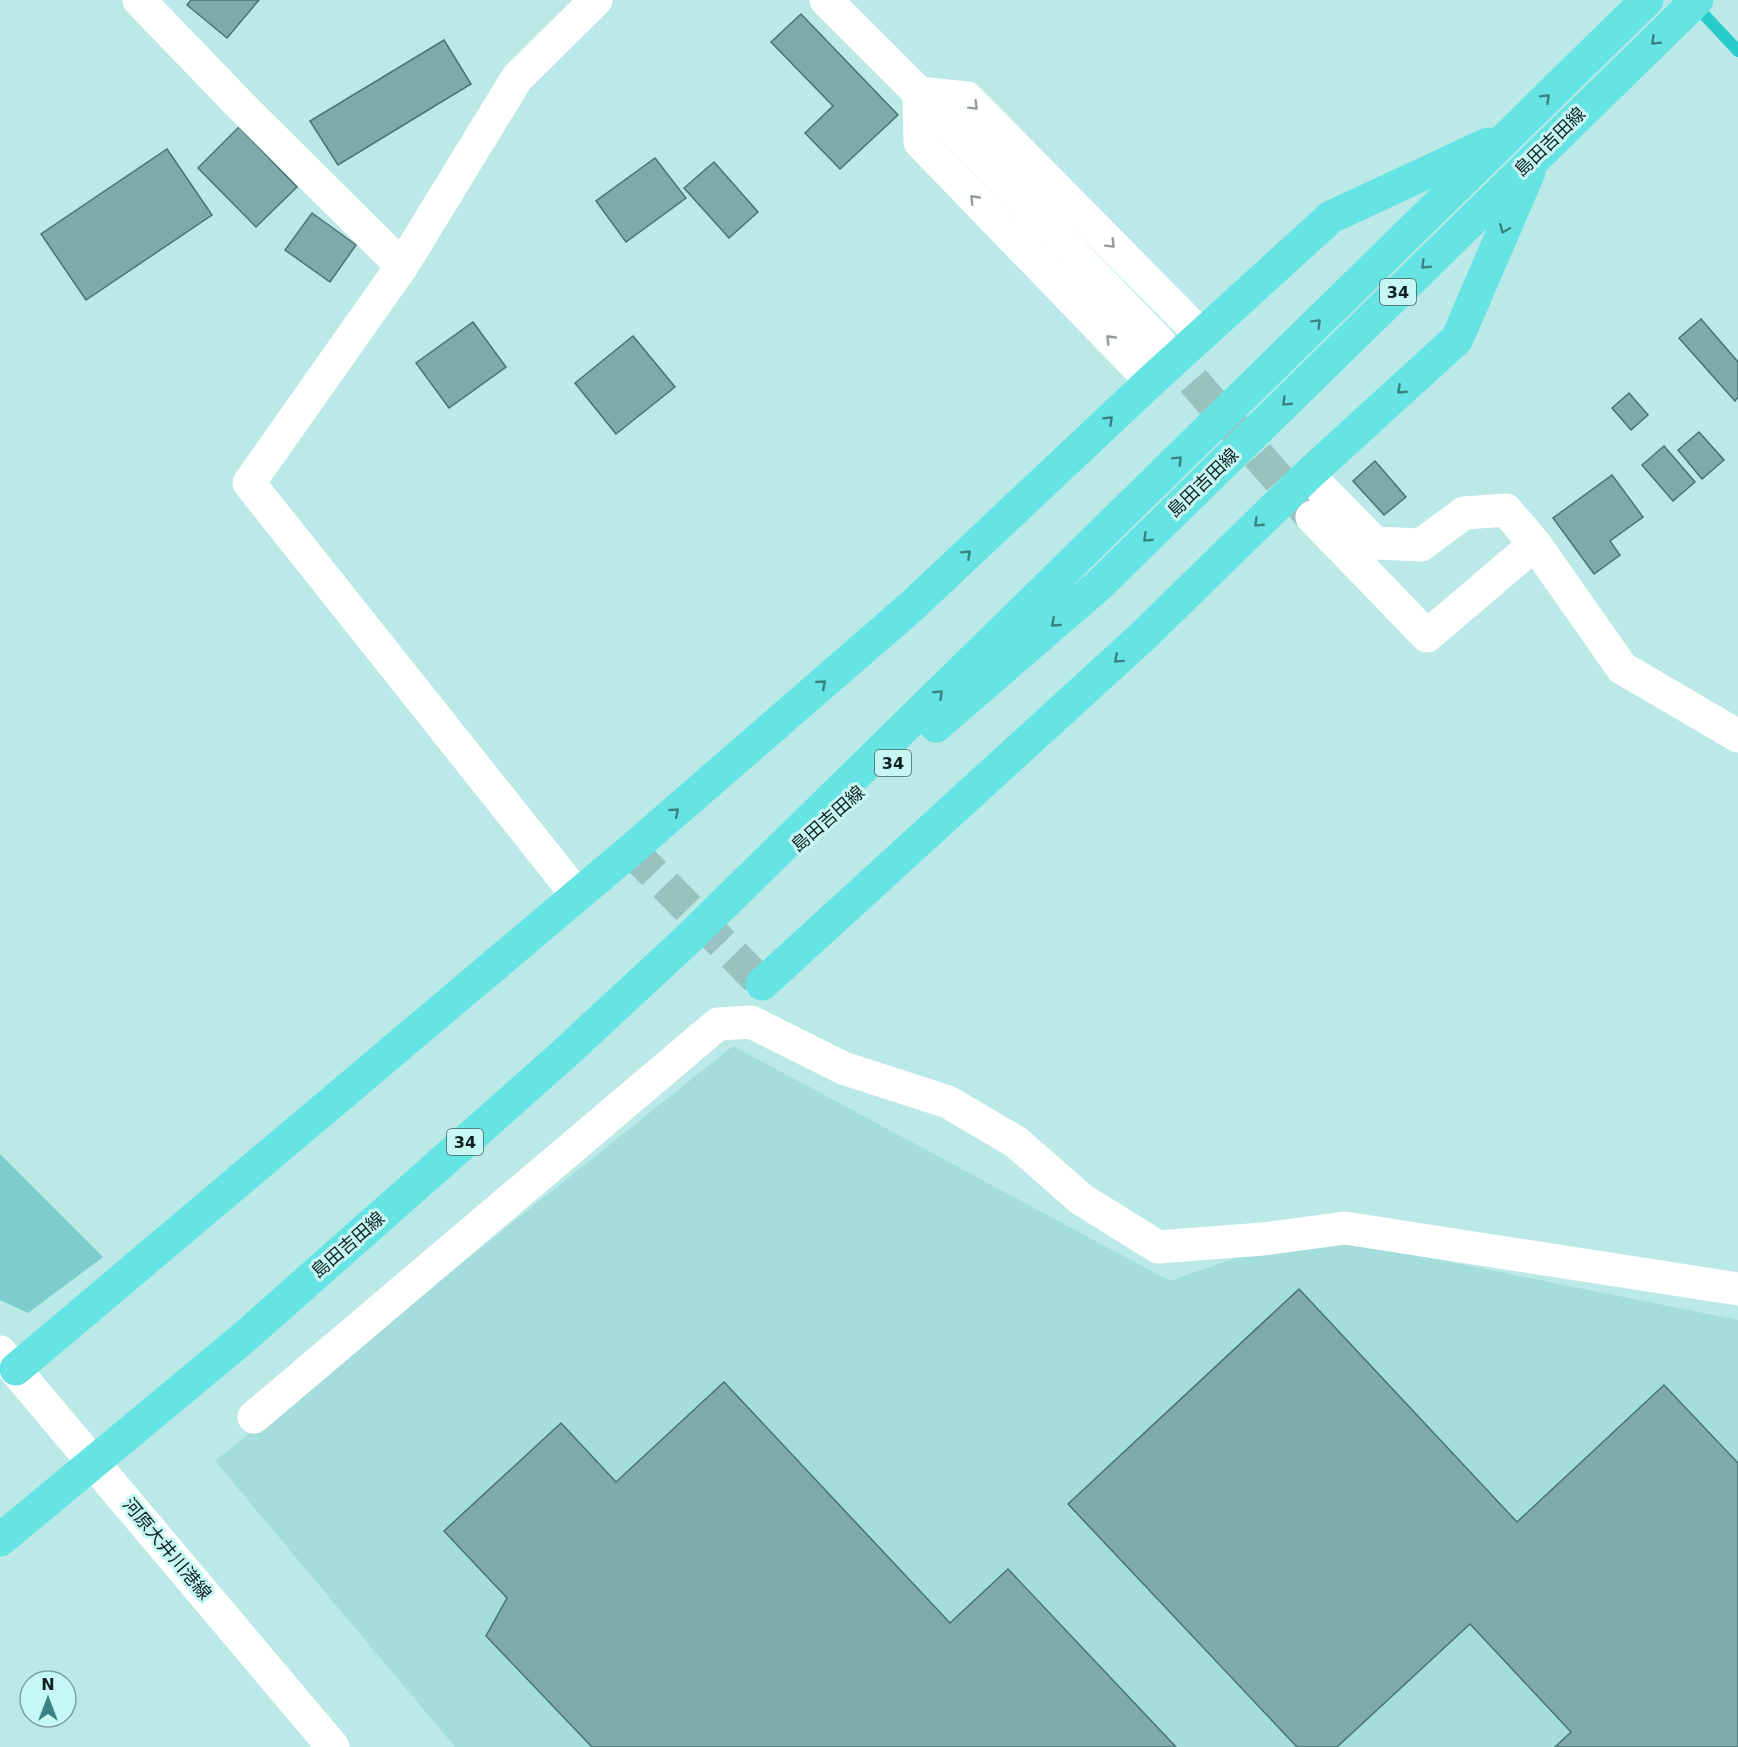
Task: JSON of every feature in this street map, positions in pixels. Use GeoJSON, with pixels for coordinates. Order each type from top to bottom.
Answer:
{"type":"FeatureCollection","features":[{"type":"Feature","properties":{"kind":"main road","name":"島田吉田線"},"geometry":{"type":"LineString","coordinates":[[0,1540],[241,1340],[563,1055],[687,940],[1647,0]]}},
{"type":"Feature","properties":{"kind":"main road","name":"島田吉田線"},"geometry":{"type":"LineString","coordinates":[[687,940],[1099,585],[1697,0]]}},
{"type":"Feature","properties":{"kind":"main road"},"geometry":{"type":"LineString","coordinates":[[8,1360],[631,850],[912,606],[1150,381],[1331,217],[1509,135]]}},
{"type":"Feature","properties":{"kind":"main road"},"geometry":{"type":"LineString","coordinates":[[762,984],[1143,636],[1308,476],[1457,339],[1536,156]]}},
{"type":"Feature","properties":{"kind":"street"},"geometry":{"type":"LineString","coordinates":[[139,0],[243,108],[402,266]]}},
{"type":"Feature","properties":{"kind":"street"},"geometry":{"type":"LineString","coordinates":[[577,895],[249,483],[402,266],[517,78],[596,0]]}},
{"type":"Feature","properties":{"kind":"street"},"geometry":{"type":"LineString","coordinates":[[826,0],[1161,344]]}},
{"type":"Feature","properties":{"kind":"street"},"geometry":{"type":"LineString","coordinates":[[919,93],[967,98],[1201,335]]}},
{"type":"Feature","properties":{"kind":"street"},"geometry":{"type":"LineString","coordinates":[[919,93],[920,142],[1150,381]]}},
{"type":"Feature","properties":{"kind":"street"},"geometry":{"type":"LineString","coordinates":[[1308,476],[1375,543],[1421,545],[1464,513],[1506,510],[1535,544],[1622,668],[1738,736]]}},
{"type":"Feature","properties":{"kind":"street"},"geometry":{"type":"LineString","coordinates":[[1312,518],[1428,636],[1535,544]]}},
{"type":"Feature","properties":{"kind":"street"},"geometry":{"type":"LineString","coordinates":[[254,1417],[718,1024],[751,1022],[843,1068],[948,1102],[1016,1142],[1081,1199],[1158,1247],[1263,1239],[1346,1228],[1738,1289]]}},
{"type":"Feature","properties":{"kind":"street","name":"河原大井川港線"},"geometry":{"type":"LineString","coordinates":[[8,1360],[333,1747]]}},
{"type":"Feature","properties":{"kind":"shaded area"},"geometry":{"type":"Polygon","coordinates":[[[733,1046],[1170,1281],[1306,1233],[1738,1320],[1738,1747],[455,1747],[215,1461],[733,1046]]]}},
{"type":"Feature","properties":{"kind":"shaded area"},"geometry":{"type":"Polygon","coordinates":[[[0,1154],[103,1257],[28,1313],[0,1300],[0,1154]]]}},
{"type":"Feature","properties":{"kind":"building"},"geometry":{"type":"Polygon","coordinates":[[[191,0],[259,0],[227,38],[187,5],[191,0]]]}},
{"type":"Feature","properties":{"kind":"building"},"geometry":{"type":"Polygon","coordinates":[[[801,14],[898,115],[840,169],[805,133],[833,106],[771,42],[801,14]]]}},
{"type":"Feature","properties":{"kind":"building"},"geometry":{"type":"Polygon","coordinates":[[[444,40],[471,84],[338,165],[310,121],[444,40]]]}},
{"type":"Feature","properties":{"kind":"building"},"geometry":{"type":"Polygon","coordinates":[[[239,127],[297,187],[256,227],[198,168],[239,127]]]}},
{"type":"Feature","properties":{"kind":"building"},"geometry":{"type":"Polygon","coordinates":[[[167,149],[212,215],[86,300],[41,234],[167,149]]]}},
{"type":"Feature","properties":{"kind":"building"},"geometry":{"type":"Polygon","coordinates":[[[655,158],[686,198],[626,242],[596,201],[655,158]]]}},
{"type":"Feature","properties":{"kind":"building"},"geometry":{"type":"Polygon","coordinates":[[[714,162],[758,212],[729,238],[684,188],[714,162]]]}},
{"type":"Feature","properties":{"kind":"building"},"geometry":{"type":"Polygon","coordinates":[[[312,213],[356,245],[330,282],[285,250],[312,213]]]}},
{"type":"Feature","properties":{"kind":"building"},"geometry":{"type":"Polygon","coordinates":[[[1701,319],[1738,362],[1738,397],[1735,401],[1679,338],[1701,319]]]}},
{"type":"Feature","properties":{"kind":"building"},"geometry":{"type":"Polygon","coordinates":[[[473,322],[506,367],[449,408],[416,363],[473,322]]]}},
{"type":"Feature","properties":{"kind":"building"},"geometry":{"type":"Polygon","coordinates":[[[633,336],[675,387],[616,434],[575,383],[633,336]]]}},
{"type":"Feature","properties":{"kind":"building"},"geometry":{"type":"Polygon","coordinates":[[[1629,393],[1648,415],[1631,430],[1612,408],[1629,393]]]}},
{"type":"Feature","properties":{"kind":"building"},"geometry":{"type":"Polygon","coordinates":[[[1699,432],[1724,460],[1702,479],[1678,450],[1699,432]]]}},
{"type":"Feature","properties":{"kind":"building"},"geometry":{"type":"Polygon","coordinates":[[[1664,446],[1695,482],[1673,501],[1642,465],[1664,446]]]}},
{"type":"Feature","properties":{"kind":"building"},"geometry":{"type":"Polygon","coordinates":[[[1375,461],[1406,497],[1384,515],[1353,481],[1375,461]]]}},
{"type":"Feature","properties":{"kind":"building"},"geometry":{"type":"Polygon","coordinates":[[[1612,475],[1643,517],[1610,541],[1620,555],[1594,574],[1553,518],[1612,475]]]}},
{"type":"Feature","properties":{"kind":"building"},"geometry":{"type":"Polygon","coordinates":[[[1299,1289],[1517,1522],[1664,1385],[1738,1463],[1738,1747],[1555,1747],[1571,1732],[1470,1624],[1337,1747],[1297,1747],[1068,1504],[1299,1289]]]}},
{"type":"Feature","properties":{"kind":"building"},"geometry":{"type":"Polygon","coordinates":[[[724,1382],[950,1623],[1008,1569],[1176,1747],[592,1747],[486,1636],[507,1598],[444,1531],[561,1423],[616,1482],[724,1382]]]}},
{"type":"Feature","properties":{"kind":"waterway"},"geometry":{"type":"LineString","coordinates":[[1695,5],[1738,51]]}},
{"type":"Feature","properties":{"kind":"tunnel"},"geometry":{"type":"LineString","coordinates":[[1161,344],[1309,514]]}},
{"type":"Feature","properties":{"kind":"tunnel"},"geometry":{"type":"LineString","coordinates":[[631,850],[762,984]]}}]}
